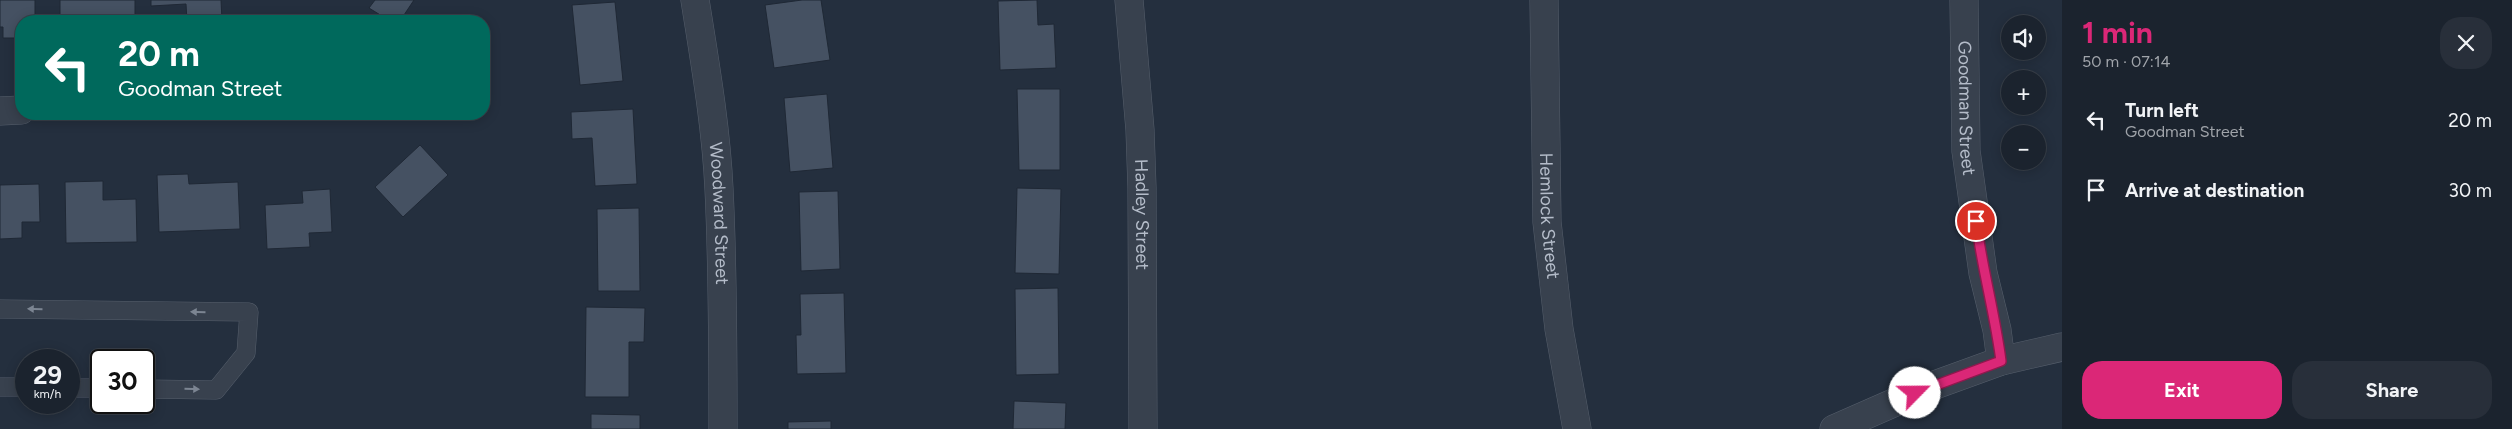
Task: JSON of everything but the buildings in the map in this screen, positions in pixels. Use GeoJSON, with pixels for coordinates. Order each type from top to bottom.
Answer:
{"type":"FeatureCollection","features":[{"type":"Feature","properties":{"kind":"street","name":"Woodward Street"},"geometry":{"type":"LineString","coordinates":[[695,0],[712,112],[719,188],[723,330],[723,429]]}},
{"type":"Feature","properties":{"kind":"street","name":"Hadley Street"},"geometry":{"type":"LineString","coordinates":[[1129,0],[1142,178],[1143,429]]}},
{"type":"Feature","properties":{"kind":"street","name":"Hemlock Street"},"geometry":{"type":"LineString","coordinates":[[1544,0],[1547,222],[1559,330],[1577,429]]}},
{"type":"Feature","properties":{"kind":"street","name":"Goodman Street"},"geometry":{"type":"LineString","coordinates":[[1964,0],[1966,150],[1983,273],[1997,330],[2001,361]]}},
{"type":"Feature","properties":{"kind":"street"},"geometry":{"type":"LineString","coordinates":[[0,111],[15,110]]}},
{"type":"Feature","properties":{"kind":"street"},"geometry":{"type":"LineString","coordinates":[[1834,429],[1932,386],[2001,361],[2062,347]]}},
{"type":"Feature","properties":{"kind":"lane"},"geometry":{"type":"LineString","coordinates":[[0,309],[248,312],[246,353],[216,390],[155,389]]}},
{"type":"Feature","properties":{"kind":"lane"},"geometry":{"type":"LineString","coordinates":[[0,387],[15,387]]}},
{"type":"Feature","properties":{"kind":"route"},"geometry":{"type":"LineString","coordinates":[[1915,393],[2001,361],[1997,330],[1983,273],[1976,221]]}}]}
